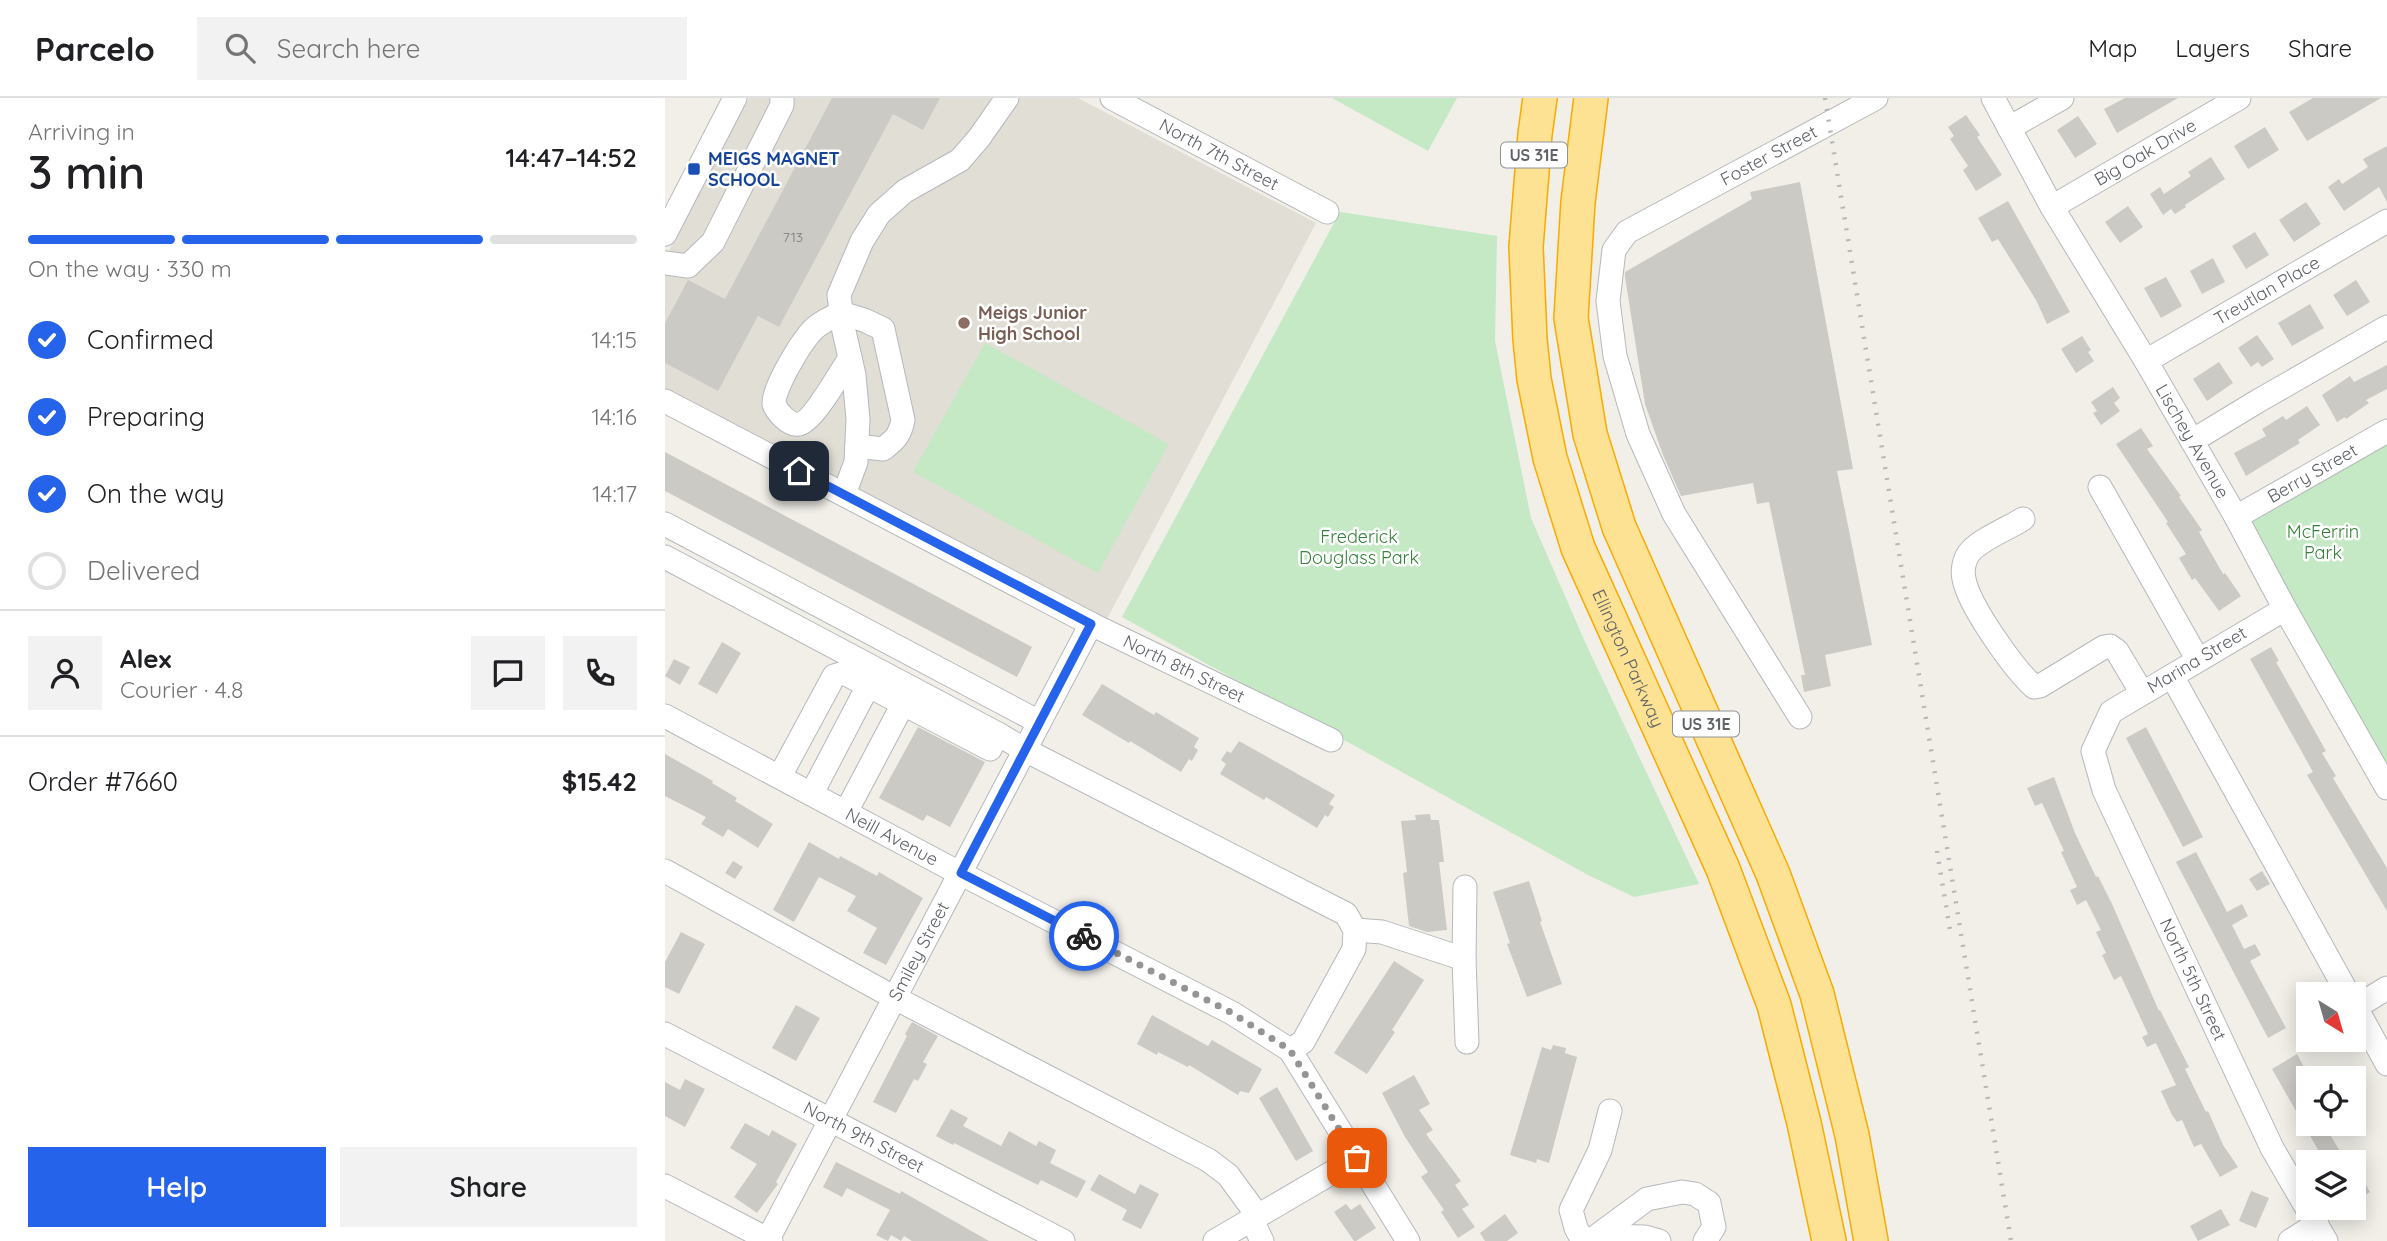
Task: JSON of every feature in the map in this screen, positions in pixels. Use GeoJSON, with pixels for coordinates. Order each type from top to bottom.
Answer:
{"type":"FeatureCollection","features":[{"type":"Feature","properties":{"kind":"highway","name":"Ellington Parkway"},"geometry":{"type":"LineString","coordinates":[[1541,98],[1535,134],[1526,247],[1529,339],[1550,458],[1578,548],[1723,869],[1774,1005],[1804,1124],[1829,1241]]}},
{"type":"Feature","properties":{"kind":"highway","name":"US 31E"},"geometry":{"type":"LineString","coordinates":[[1591,98],[1578,202],[1571,318],[1590,434],[1619,527],[1773,874],[1817,994],[1852,1135],[1871,1241]]}},
{"type":"Feature","properties":{"kind":"highway"},"geometry":{"type":"LineString","coordinates":[[1578,202],[1607,98]]}},
{"type":"Feature","properties":{"kind":"street"},"geometry":{"type":"LineString","coordinates":[[665,234],[735,98]]}},
{"type":"Feature","properties":{"kind":"street"},"geometry":{"type":"LineString","coordinates":[[665,264],[688,266],[713,242],[782,105],[782,98]]}},
{"type":"Feature","properties":{"kind":"street"},"geometry":{"type":"LineString","coordinates":[[843,494],[856,463],[858,419],[854,375],[839,295],[862,241],[879,214],[905,191],[960,160],[1007,98]]}},
{"type":"Feature","properties":{"kind":"street","name":"North 7th Street"},"geometry":{"type":"LineString","coordinates":[[1112,98],[1327,212]]}},
{"type":"Feature","properties":{"kind":"street","name":"Foster Street"},"geometry":{"type":"LineString","coordinates":[[1800,717],[1674,514],[1638,434],[1615,356],[1608,301],[1614,250],[1627,232],[1876,98]]}},
{"type":"Feature","properties":{"kind":"street","name":"Lischey Avenue"},"geometry":{"type":"LineString","coordinates":[[1993,98],[2052,207],[2146,360],[2236,517],[2387,788]]}},
{"type":"Feature","properties":{"kind":"street"},"geometry":{"type":"LineString","coordinates":[[2009,128],[2062,98]]}},
{"type":"Feature","properties":{"kind":"street","name":"Big Oak Drive"},"geometry":{"type":"LineString","coordinates":[[2052,207],[2239,98]]}},
{"type":"Feature","properties":{"kind":"street","name":"Treutlan Place"},"geometry":{"type":"LineString","coordinates":[[2146,360],[2387,221]]}},
{"type":"Feature","properties":{"kind":"street"},"geometry":{"type":"LineString","coordinates":[[850,358],[805,421],[793,424],[776,410],[773,399],[806,338],[817,327],[841,313],[883,329],[903,420],[897,438],[883,449],[857,446]]}},
{"type":"Feature","properties":{"kind":"street"},"geometry":{"type":"LineString","coordinates":[[2192,441],[2387,327]]}},
{"type":"Feature","properties":{"kind":"street","name":"North 8th Street"},"geometry":{"type":"LineString","coordinates":[[665,401],[1091,624],[1331,740]]}},
{"type":"Feature","properties":{"kind":"street","name":"Berry Street"},"geometry":{"type":"LineString","coordinates":[[2236,517],[2387,431]]}},
{"type":"Feature","properties":{"kind":"street"},"geometry":{"type":"LineString","coordinates":[[2100,486],[2197,660]]}},
{"type":"Feature","properties":{"kind":"street"},"geometry":{"type":"LineString","coordinates":[[2024,519],[1975,547],[1964,564],[1964,579],[1974,602],[2005,654],[2034,687],[2110,646],[2117,651],[2142,693]]}},
{"type":"Feature","properties":{"kind":"street"},"geometry":{"type":"LineString","coordinates":[[665,524],[1039,722]]}},
{"type":"Feature","properties":{"kind":"street"},"geometry":{"type":"LineString","coordinates":[[665,557],[1025,750],[1346,914],[1355,930],[1353,949],[1303,1042],[1290,1050]]}},
{"type":"Feature","properties":{"kind":"street","name":"Marina Street"},"geometry":{"type":"LineString","coordinates":[[2111,712],[2285,608]]}},
{"type":"Feature","properties":{"kind":"street","name":"Smiley Street"},"geometry":{"type":"LineString","coordinates":[[769,1240],[1091,624]]}},
{"type":"Feature","properties":{"kind":"street"},"geometry":{"type":"LineString","coordinates":[[780,776],[834,676],[843,673],[990,749],[997,734]]}},
{"type":"Feature","properties":{"kind":"street"},"geometry":{"type":"LineString","coordinates":[[2172,676],[2342,982]]}},
{"type":"Feature","properties":{"kind":"street"},"geometry":{"type":"LineString","coordinates":[[812,793],[868,686]]}},
{"type":"Feature","properties":{"kind":"street"},"geometry":{"type":"LineString","coordinates":[[846,812],[903,704]]}},
{"type":"Feature","properties":{"kind":"street","name":"North 5th Street"},"geometry":{"type":"LineString","coordinates":[[2111,712],[2093,751],[2104,790],[2272,1148],[2321,1232]]}},
{"type":"Feature","properties":{"kind":"street","name":"Neill Avenue"},"geometry":{"type":"LineString","coordinates":[[665,716],[1232,1013],[1290,1050],[1408,1241]]}},
{"type":"Feature","properties":{"kind":"street"},"geometry":{"type":"LineString","coordinates":[[665,872],[895,998],[1207,1160],[1228,1175],[1255,1218],[1262,1241]]}},
{"type":"Feature","properties":{"kind":"street"},"geometry":{"type":"LineString","coordinates":[[1465,887],[1467,1042]]}},
{"type":"Feature","properties":{"kind":"street"},"geometry":{"type":"LineString","coordinates":[[1355,930],[1382,932],[1464,959]]}},
{"type":"Feature","properties":{"kind":"street"},"geometry":{"type":"LineString","coordinates":[[2366,996],[2387,988]]}},
{"type":"Feature","properties":{"kind":"street"},"geometry":{"type":"LineString","coordinates":[[2366,1025],[2387,1063]]}},
{"type":"Feature","properties":{"kind":"street","name":"North 9th Street"},"geometry":{"type":"LineString","coordinates":[[665,1034],[1063,1241]]}},
{"type":"Feature","properties":{"kind":"street"},"geometry":{"type":"LineString","coordinates":[[1610,1111],[1600,1150],[1571,1210],[1576,1228],[1591,1239],[1646,1237],[1659,1241]]}},
{"type":"Feature","properties":{"kind":"street"},"geometry":{"type":"LineString","coordinates":[[1215,1241],[1357,1158]]}},
{"type":"Feature","properties":{"kind":"street"},"geometry":{"type":"LineString","coordinates":[[665,1186],[769,1240]]}},
{"type":"Feature","properties":{"kind":"street"},"geometry":{"type":"LineString","coordinates":[[1591,1239],[1647,1199],[1682,1192],[1695,1194],[1709,1203],[1714,1227],[1705,1241]]}},
{"type":"Feature","properties":{"kind":"street"},"geometry":{"type":"LineString","coordinates":[[2290,1241],[2321,1232]]}},
{"type":"Feature","properties":{"kind":"shaded area","name":"Meigs Junior High School"},"geometry":{"type":"Polygon","coordinates":[[[749,98],[1078,98],[1316,223],[1107,619],[665,388],[665,258],[749,98]]]}},
{"type":"Feature","properties":{"kind":"green space"},"geometry":{"type":"Polygon","coordinates":[[[1332,98],[1457,98],[1428,151],[1332,98]]]}},
{"type":"Feature","properties":{"kind":"green space","name":"Frederick Douglass Park"},"geometry":{"type":"Polygon","coordinates":[[[1340,212],[1497,236],[1495,341],[1531,518],[1585,642],[1699,884],[1634,897],[1588,875],[1122,617],[1340,212]]]}},
{"type":"Feature","properties":{"kind":"green space"},"geometry":{"type":"Polygon","coordinates":[[[985,343],[1169,444],[1098,573],[913,472],[985,343]]]}},
{"type":"Feature","properties":{"kind":"green space","name":"McFerrin Park"},"geometry":{"type":"Polygon","coordinates":[[[2387,431],[2387,787],[2236,517],[2387,431]]]}},
{"type":"Feature","properties":{"kind":"building"},"geometry":{"type":"Polygon","coordinates":[[[832,98],[940,98],[923,130],[893,114],[779,327],[758,316],[718,391],[665,363],[665,323],[688,280],[725,299],[832,98]]]}},
{"type":"Feature","properties":{"kind":"building"},"geometry":{"type":"Polygon","coordinates":[[[2125,98],[2178,98],[2117,133],[2104,109],[2125,98]]]}},
{"type":"Feature","properties":{"kind":"building"},"geometry":{"type":"Polygon","coordinates":[[[2313,98],[2381,98],[2307,141],[2289,112],[2313,98]]]}},
{"type":"Feature","properties":{"kind":"building"},"geometry":{"type":"Polygon","coordinates":[[[1966,115],[2002,175],[1976,191],[1963,170],[1968,166],[1950,139],[1954,136],[1948,127],[1966,115]]]}},
{"type":"Feature","properties":{"kind":"building"},"geometry":{"type":"Polygon","coordinates":[[[2078,116],[2097,144],[2075,158],[2057,130],[2078,116]]]}},
{"type":"Feature","properties":{"kind":"building"},"geometry":{"type":"Polygon","coordinates":[[[2265,127],[2279,150],[2248,169],[2234,146],[2265,127]]]}},
{"type":"Feature","properties":{"kind":"building"},"geometry":{"type":"Polygon","coordinates":[[[2387,146],[2387,202],[2379,187],[2344,211],[2328,187],[2339,179],[2342,184],[2368,167],[2363,159],[2387,146]]]}},
{"type":"Feature","properties":{"kind":"building"},"geometry":{"type":"Polygon","coordinates":[[[2211,157],[2225,179],[2175,214],[2171,209],[2163,215],[2150,194],[2160,187],[2164,194],[2191,176],[2188,172],[2211,157]]]}},
{"type":"Feature","properties":{"kind":"building"},"geometry":{"type":"Polygon","coordinates":[[[1800,182],[1853,469],[1837,471],[1872,645],[1825,655],[1831,686],[1804,692],[1801,675],[1805,675],[1769,502],[1757,504],[1753,483],[1681,496],[1645,404],[1625,277],[1625,272],[1752,199],[1750,192],[1800,182]]]}},
{"type":"Feature","properties":{"kind":"building"},"geometry":{"type":"Polygon","coordinates":[[[2008,201],[2070,312],[2047,324],[2036,300],[1998,239],[1992,242],[1978,218],[2008,201]]]}},
{"type":"Feature","properties":{"kind":"building"},"geometry":{"type":"Polygon","coordinates":[[[2306,202],[2321,224],[2294,242],[2279,220],[2306,202]]]}},
{"type":"Feature","properties":{"kind":"building"},"geometry":{"type":"Polygon","coordinates":[[[2128,206],[2143,227],[2120,243],[2105,222],[2128,206]]]}},
{"type":"Feature","properties":{"kind":"building"},"geometry":{"type":"Polygon","coordinates":[[[2255,232],[2269,255],[2246,269],[2232,246],[2255,232]]]}},
{"type":"Feature","properties":{"kind":"building"},"geometry":{"type":"Polygon","coordinates":[[[2213,258],[2225,282],[2202,294],[2190,271],[2213,258]]]}},
{"type":"Feature","properties":{"kind":"building"},"geometry":{"type":"Polygon","coordinates":[[[2166,277],[2182,306],[2161,318],[2144,288],[2166,277]]]}},
{"type":"Feature","properties":{"kind":"building"},"geometry":{"type":"Polygon","coordinates":[[[2356,280],[2370,302],[2347,316],[2333,295],[2356,280]]]}},
{"type":"Feature","properties":{"kind":"building"},"geometry":{"type":"Polygon","coordinates":[[[2310,304],[2324,328],[2292,346],[2278,323],[2310,304]]]}},
{"type":"Feature","properties":{"kind":"building"},"geometry":{"type":"Polygon","coordinates":[[[2257,335],[2274,359],[2262,367],[2258,362],[2251,367],[2238,348],[2257,335]]]}},
{"type":"Feature","properties":{"kind":"building"},"geometry":{"type":"Polygon","coordinates":[[[2082,336],[2094,361],[2076,373],[2061,349],[2082,336]]]}},
{"type":"Feature","properties":{"kind":"building"},"geometry":{"type":"Polygon","coordinates":[[[2219,362],[2233,383],[2207,401],[2193,379],[2219,362]]]}},
{"type":"Feature","properties":{"kind":"building"},"geometry":{"type":"Polygon","coordinates":[[[2387,365],[2387,389],[2366,400],[2369,403],[2346,419],[2345,417],[2337,422],[2322,395],[2350,376],[2354,382],[2387,365]]]}},
{"type":"Feature","properties":{"kind":"building"},"geometry":{"type":"Polygon","coordinates":[[[2113,387],[2120,398],[2114,403],[2120,411],[2101,425],[2093,413],[2097,411],[2091,402],[2113,387]]]}},
{"type":"Feature","properties":{"kind":"building"},"geometry":{"type":"Polygon","coordinates":[[[2307,406],[2320,425],[2298,440],[2300,443],[2246,476],[2234,453],[2266,436],[2262,429],[2283,416],[2286,420],[2307,406]]]}},
{"type":"Feature","properties":{"kind":"building"},"geometry":{"type":"Polygon","coordinates":[[[2141,428],[2153,446],[2147,449],[2181,496],[2179,497],[2202,530],[2199,532],[2223,574],[2225,573],[2241,596],[2219,611],[2195,578],[2192,580],[2179,558],[2186,554],[2116,444],[2141,428]]]}},
{"type":"Feature","properties":{"kind":"building"},"geometry":{"type":"Polygon","coordinates":[[[665,452],[1032,647],[1017,677],[665,491],[665,452]]]}},
{"type":"Feature","properties":{"kind":"building"},"geometry":{"type":"Polygon","coordinates":[[[722,642],[741,653],[717,694],[698,684],[722,642]]]}},
{"type":"Feature","properties":{"kind":"building"},"geometry":{"type":"Polygon","coordinates":[[[2271,647],[2279,661],[2276,662],[2326,751],[2322,753],[2336,776],[2333,778],[2387,868],[2387,911],[2307,775],[2313,772],[2250,659],[2271,647]]]}},
{"type":"Feature","properties":{"kind":"building"},"geometry":{"type":"Polygon","coordinates":[[[674,659],[690,667],[680,685],[665,676],[674,659]]]}},
{"type":"Feature","properties":{"kind":"building"},"geometry":{"type":"Polygon","coordinates":[[[1102,684],[1199,738],[1194,747],[1198,750],[1192,761],[1189,759],[1181,772],[1082,715],[1102,684]]]}},
{"type":"Feature","properties":{"kind":"building"},"geometry":{"type":"Polygon","coordinates":[[[918,727],[985,762],[950,827],[927,815],[923,821],[879,798],[918,727]]]}},
{"type":"Feature","properties":{"kind":"building"},"geometry":{"type":"Polygon","coordinates":[[[2146,727],[2203,837],[2183,847],[2126,738],[2146,727]]]}},
{"type":"Feature","properties":{"kind":"building"},"geometry":{"type":"Polygon","coordinates":[[[1239,741],[1335,795],[1329,804],[1334,807],[1328,817],[1325,815],[1317,828],[1266,797],[1264,800],[1220,774],[1226,764],[1221,760],[1227,751],[1231,753],[1239,741]]]}},
{"type":"Feature","properties":{"kind":"building"},"geometry":{"type":"Polygon","coordinates":[[[665,754],[713,781],[712,783],[737,798],[735,801],[773,824],[758,848],[728,829],[723,837],[701,824],[706,817],[665,796],[665,754]]]}},
{"type":"Feature","properties":{"kind":"building"},"geometry":{"type":"Polygon","coordinates":[[[2054,777],[2075,833],[2112,904],[2159,1011],[2189,1067],[2185,1069],[2223,1145],[2238,1167],[2220,1177],[2201,1144],[2194,1147],[2182,1120],[2177,1122],[2172,1115],[2161,1091],[2176,1085],[2156,1043],[2147,1047],[2142,1037],[2148,1034],[2121,976],[2114,980],[2102,955],[2106,953],[2096,932],[2101,930],[2086,900],[2077,905],[2070,890],[2077,887],[2061,852],[2064,851],[2042,803],[2035,806],[2027,788],[2054,777]]]}},
{"type":"Feature","properties":{"kind":"building"},"geometry":{"type":"Polygon","coordinates":[[[1430,814],[1431,820],[1439,820],[1444,862],[1439,862],[1447,930],[1427,932],[1409,926],[1403,873],[1407,872],[1401,821],[1416,820],[1415,815],[1430,814]]]}},
{"type":"Feature","properties":{"kind":"building"},"geometry":{"type":"Polygon","coordinates":[[[809,842],[877,876],[879,872],[923,898],[886,965],[863,953],[877,928],[847,911],[856,896],[819,877],[794,922],[773,910],[809,842]]]}},
{"type":"Feature","properties":{"kind":"building"},"geometry":{"type":"Polygon","coordinates":[[[2196,852],[2227,912],[2242,904],[2248,916],[2232,925],[2244,949],[2255,944],[2261,955],[2250,961],[2286,1028],[2268,1038],[2176,862],[2196,852]]]}},
{"type":"Feature","properties":{"kind":"building"},"geometry":{"type":"Polygon","coordinates":[[[733,861],[743,867],[735,879],[725,873],[733,861]]]}},
{"type":"Feature","properties":{"kind":"building"},"geometry":{"type":"Polygon","coordinates":[[[2262,871],[2270,884],[2257,891],[2249,879],[2262,871]]]}},
{"type":"Feature","properties":{"kind":"building"},"geometry":{"type":"Polygon","coordinates":[[[1529,881],[1562,984],[1527,997],[1507,944],[1510,943],[1493,892],[1529,881]]]}},
{"type":"Feature","properties":{"kind":"building"},"geometry":{"type":"Polygon","coordinates":[[[681,932],[705,944],[679,994],[665,987],[665,962],[681,932]]]}},
{"type":"Feature","properties":{"kind":"building"},"geometry":{"type":"Polygon","coordinates":[[[1394,961],[1424,980],[1392,1030],[1395,1032],[1367,1074],[1334,1053],[1394,961]]]}},
{"type":"Feature","properties":{"kind":"building"},"geometry":{"type":"Polygon","coordinates":[[[796,1005],[820,1018],[796,1061],[772,1048],[796,1005]]]}},
{"type":"Feature","properties":{"kind":"building"},"geometry":{"type":"Polygon","coordinates":[[[1152,1015],[1208,1046],[1212,1040],[1262,1069],[1249,1093],[1240,1091],[1238,1095],[1189,1065],[1188,1067],[1158,1052],[1157,1055],[1137,1044],[1152,1015]]]}},
{"type":"Feature","properties":{"kind":"building"},"geometry":{"type":"Polygon","coordinates":[[[912,1022],[938,1036],[923,1062],[927,1064],[918,1081],[914,1079],[896,1113],[873,1102],[912,1022]]]}},
{"type":"Feature","properties":{"kind":"building"},"geometry":{"type":"Polygon","coordinates":[[[1553,1045],[1566,1048],[1565,1053],[1577,1057],[1549,1163],[1537,1159],[1536,1163],[1510,1155],[1542,1047],[1551,1050],[1553,1045]]]}},
{"type":"Feature","properties":{"kind":"building"},"geometry":{"type":"Polygon","coordinates":[[[2297,1054],[2303,1066],[2296,1066],[2296,1111],[2272,1069],[2297,1054]]]}},
{"type":"Feature","properties":{"kind":"building"},"geometry":{"type":"Polygon","coordinates":[[[1414,1075],[1430,1104],[1419,1110],[1433,1130],[1426,1134],[1461,1181],[1455,1185],[1469,1205],[1462,1209],[1475,1227],[1458,1238],[1441,1212],[1444,1210],[1421,1177],[1428,1172],[1405,1137],[1382,1093],[1414,1075]]]}},
{"type":"Feature","properties":{"kind":"building"},"geometry":{"type":"Polygon","coordinates":[[[685,1079],[705,1089],[685,1127],[665,1116],[665,1082],[680,1090],[685,1079]]]}},
{"type":"Feature","properties":{"kind":"building"},"geometry":{"type":"Polygon","coordinates":[[[1277,1087],[1313,1151],[1296,1161],[1259,1098],[1277,1087]]]}},
{"type":"Feature","properties":{"kind":"building"},"geometry":{"type":"Polygon","coordinates":[[[951,1109],[968,1118],[963,1126],[1001,1146],[1009,1131],[1036,1146],[1039,1141],[1056,1150],[1050,1163],[1086,1181],[1077,1198],[1041,1180],[1038,1185],[936,1136],[951,1109]]]}},
{"type":"Feature","properties":{"kind":"building"},"geometry":{"type":"Polygon","coordinates":[[[745,1123],[769,1136],[772,1130],[797,1144],[776,1182],[778,1184],[757,1213],[734,1197],[757,1164],[730,1148],[745,1123]]]}},
{"type":"Feature","properties":{"kind":"building"},"geometry":{"type":"Polygon","coordinates":[[[2310,1136],[2331,1136],[2339,1150],[2318,1150],[2310,1136]]]}},
{"type":"Feature","properties":{"kind":"building"},"geometry":{"type":"Polygon","coordinates":[[[836,1162],[900,1194],[901,1191],[989,1241],[912,1241],[904,1236],[901,1241],[891,1235],[888,1241],[876,1235],[890,1210],[847,1188],[842,1197],[823,1187],[836,1162]]]}},
{"type":"Feature","properties":{"kind":"building"},"geometry":{"type":"Polygon","coordinates":[[[1099,1174],[1135,1194],[1140,1184],[1159,1194],[1141,1229],[1122,1220],[1127,1210],[1090,1190],[1099,1174]]]}},
{"type":"Feature","properties":{"kind":"building"},"geometry":{"type":"Polygon","coordinates":[[[2251,1191],[2269,1198],[2256,1228],[2239,1221],[2251,1191]]]}},
{"type":"Feature","properties":{"kind":"building"},"geometry":{"type":"Polygon","coordinates":[[[1346,1204],[1351,1210],[1360,1204],[1376,1228],[1354,1241],[1334,1212],[1346,1204]]]}},
{"type":"Feature","properties":{"kind":"building"},"geometry":{"type":"Polygon","coordinates":[[[2221,1209],[2230,1225],[2198,1241],[2190,1226],[2221,1209]]]}},
{"type":"Feature","properties":{"kind":"building"},"geometry":{"type":"Polygon","coordinates":[[[1505,1214],[1518,1233],[1507,1241],[1485,1241],[1480,1233],[1505,1214]]]}},
{"type":"Feature","properties":{"kind":"railway"},"geometry":{"type":"LineString","coordinates":[[1825,98],[2011,1241]]}},
{"type":"Feature","properties":{"kind":"railway"},"geometry":{"type":"LineString","coordinates":[[1937,851],[1950,930]]}},
{"type":"Feature","properties":{"kind":"way so far"},"geometry":{"type":"LineString","coordinates":[[1084,936],[1232,1013],[1290,1050],[1357,1158]]}},
{"type":"Feature","properties":{"kind":"place","name":"MEIGS MAGNET SCHOOL"},"geometry":{"type":"Point","coordinates":[694,169]}},
{"type":"Feature","properties":{"kind":"place","name":"Meigs Junior High School"},"geometry":{"type":"Point","coordinates":[964,323]}},
{"type":"Feature","properties":{"kind":"route"},"geometry":{"type":"LineString","coordinates":[[799,471],[1091,624],[961,873],[1084,936]]}}]}
